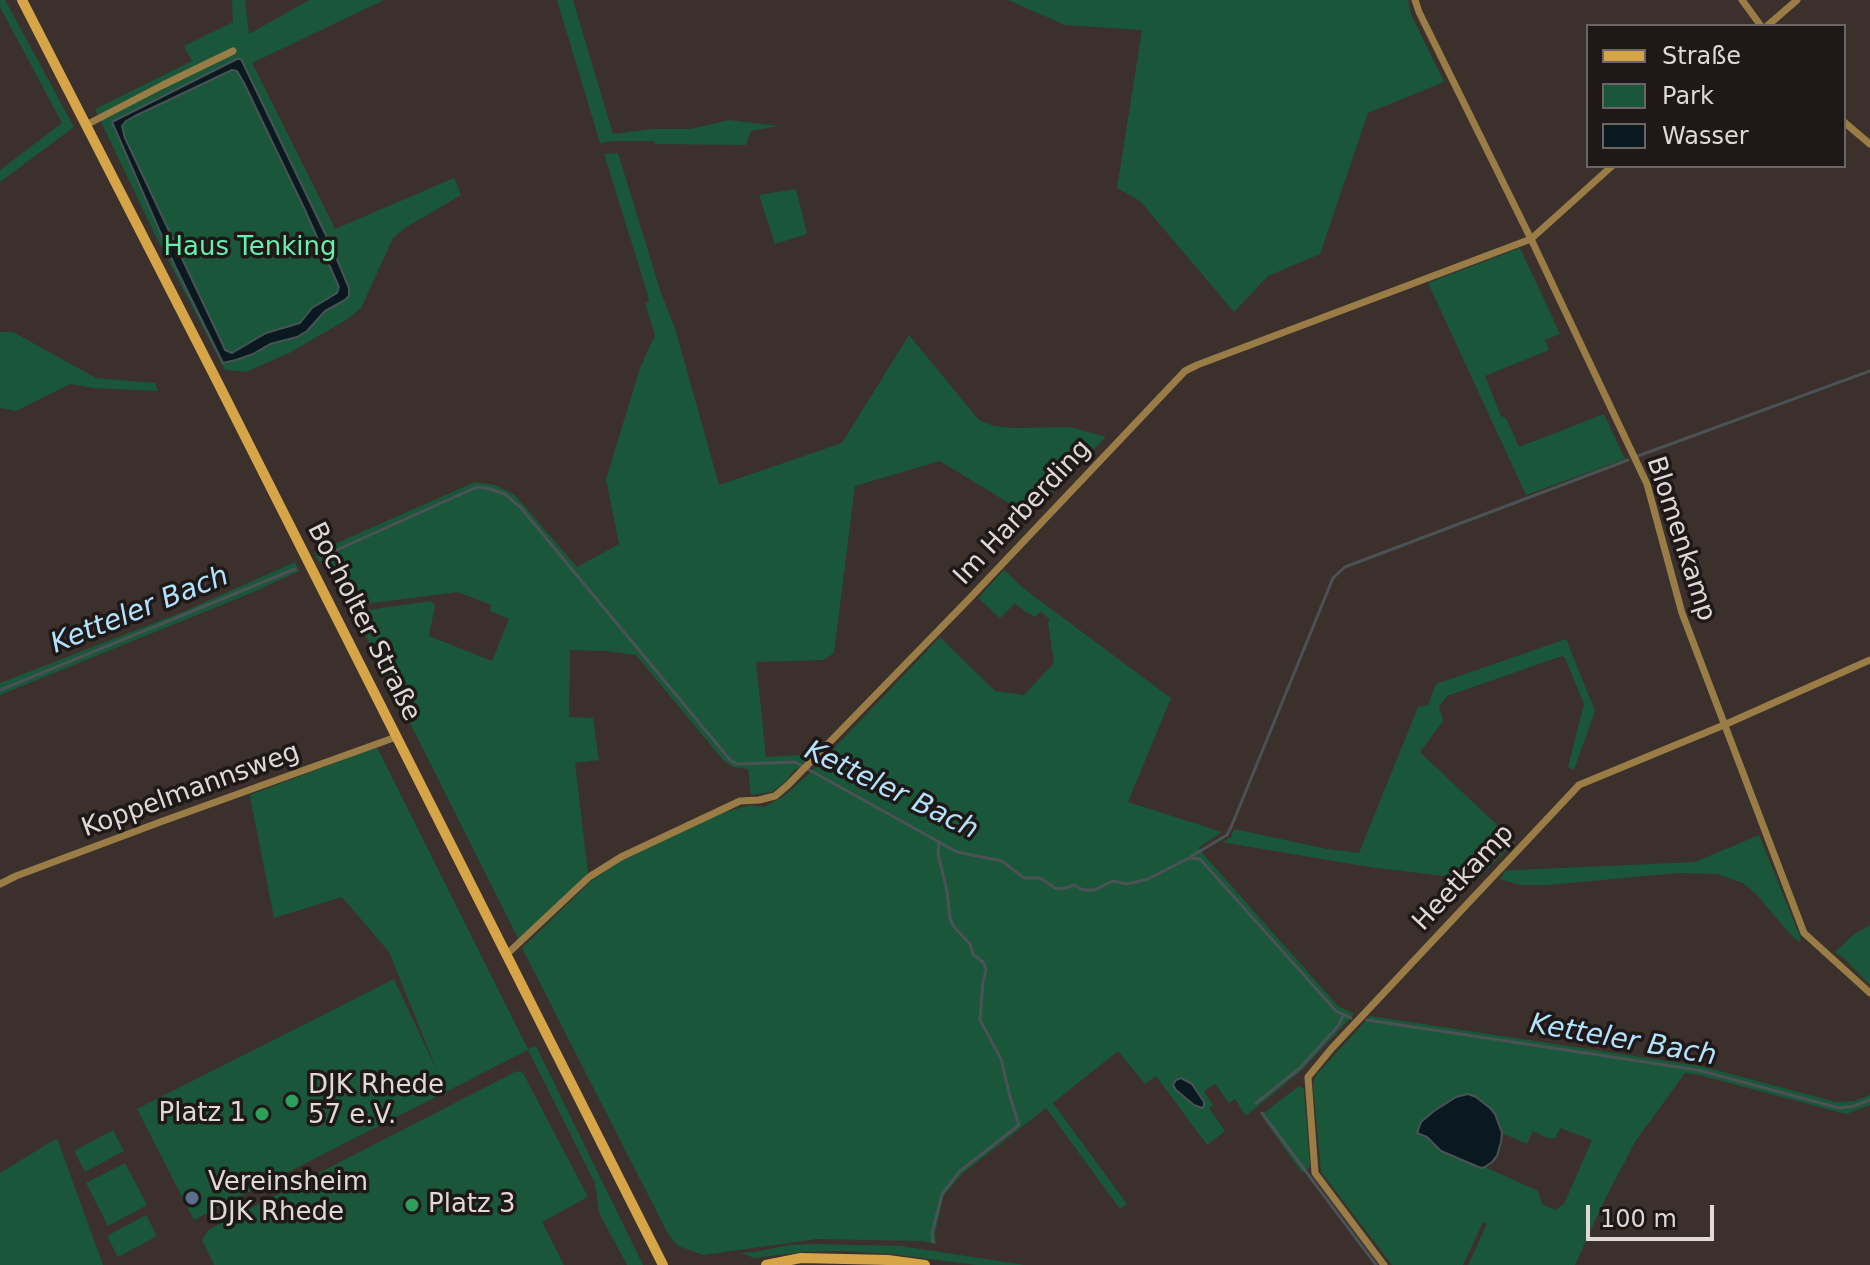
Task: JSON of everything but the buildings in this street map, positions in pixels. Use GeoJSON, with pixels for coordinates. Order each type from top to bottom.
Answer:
{"type":"FeatureCollection","features":[{"type":"Feature","properties":{"kind":"main road","name":"Bocholter Straße"},"geometry":{"type":"LineString","coordinates":[[22,0],[663,1265]]}},
{"type":"Feature","properties":{"kind":"main road"},"geometry":{"type":"LineString","coordinates":[[766,1265],[801,1258],[888,1260],[925,1265]]}},
{"type":"Feature","properties":{"kind":"street","name":"Blomenkamp"},"geometry":{"type":"LineString","coordinates":[[1415,0],[1647,484],[1682,613],[1804,933],[1870,993]]}},
{"type":"Feature","properties":{"kind":"street"},"geometry":{"type":"LineString","coordinates":[[1742,0],[1760,24]]}},
{"type":"Feature","properties":{"kind":"street"},"geometry":{"type":"LineString","coordinates":[[1769,24],[1797,0]]}},
{"type":"Feature","properties":{"kind":"street"},"geometry":{"type":"LineString","coordinates":[[86,125],[233,51]]}},
{"type":"Feature","properties":{"kind":"street"},"geometry":{"type":"LineString","coordinates":[[1846,124],[1870,144]]}},
{"type":"Feature","properties":{"kind":"street","name":"Im Harberding"},"geometry":{"type":"LineString","coordinates":[[506,955],[589,877],[621,857],[740,801],[775,796],[969,599],[1185,371],[1531,239],[1610,168]]}},
{"type":"Feature","properties":{"kind":"street","name":"Heetkamp"},"geometry":{"type":"LineString","coordinates":[[1384,1265],[1315,1173],[1308,1077],[1579,785],[1870,660]]}},
{"type":"Feature","properties":{"kind":"street","name":"Koppelmannsweg"},"geometry":{"type":"LineString","coordinates":[[0,884],[396,737]]}},
{"type":"Feature","properties":{"kind":"green space"},"geometry":{"type":"Polygon","coordinates":[[[0,0],[5,0],[74,127],[0,182],[0,170],[62,123],[0,7],[0,0]]]}},
{"type":"Feature","properties":{"kind":"green space"},"geometry":{"type":"Polygon","coordinates":[[[232,0],[245,0],[249,34],[309,0],[384,0],[252,63],[335,229],[454,178],[461,195],[393,238],[361,308],[289,353],[246,372],[225,370],[155,235],[95,109],[192,61],[184,46],[233,22],[232,0]],[[237,59],[112,122],[175,266],[224,363],[307,331],[325,311],[345,300],[349,288],[241,60],[237,59]]]}},
{"type":"Feature","properties":{"kind":"green space"},"geometry":{"type":"Polygon","coordinates":[[[557,0],[573,0],[613,134],[651,129],[691,129],[729,120],[778,126],[751,131],[746,145],[655,144],[654,141],[600,143],[557,0]]]}},
{"type":"Feature","properties":{"kind":"green space"},"geometry":{"type":"Polygon","coordinates":[[[1008,0],[1408,0],[1411,14],[1444,82],[1368,113],[1320,254],[1268,276],[1234,312],[1140,201],[1117,188],[1142,30],[1065,25],[1008,0]]]}},
{"type":"Feature","properties":{"kind":"green space","name":"Haus Tenking"},"geometry":{"type":"Polygon","coordinates":[[[232,70],[237,71],[244,83],[339,287],[337,293],[312,308],[300,323],[267,333],[232,353],[225,350],[122,126],[135,116],[232,70]]]}},
{"type":"Feature","properties":{"kind":"green space"},"geometry":{"type":"Polygon","coordinates":[[[618,153],[661,293],[675,328],[719,485],[842,443],[909,335],[979,420],[994,426],[1014,428],[1070,427],[1106,437],[1030,516],[940,461],[855,486],[834,653],[823,660],[756,662],[766,757],[799,755],[806,761],[772,792],[751,795],[748,769],[733,767],[723,760],[636,655],[570,650],[569,717],[593,718],[599,760],[575,763],[588,873],[519,940],[354,612],[431,601],[435,605],[429,636],[492,661],[509,619],[490,611],[491,605],[458,592],[350,606],[329,559],[319,562],[314,553],[475,482],[495,485],[515,495],[577,567],[619,544],[606,479],[640,368],[655,335],[645,303],[649,302],[647,292],[604,154],[618,153]]]}},
{"type":"Feature","properties":{"kind":"green space"},"geometry":{"type":"Polygon","coordinates":[[[796,189],[807,234],[775,244],[759,195],[796,189]]]}},
{"type":"Feature","properties":{"kind":"green space"},"geometry":{"type":"Polygon","coordinates":[[[1520,248],[1560,334],[1545,340],[1549,350],[1485,376],[1501,416],[1506,418],[1519,447],[1604,414],[1625,459],[1526,495],[1428,283],[1520,248]]]}},
{"type":"Feature","properties":{"kind":"green space"},"geometry":{"type":"Polygon","coordinates":[[[0,332],[13,332],[96,378],[155,383],[158,391],[70,384],[16,411],[0,408],[0,332]]]}},
{"type":"Feature","properties":{"kind":"green space"},"geometry":{"type":"Polygon","coordinates":[[[295,562],[299,571],[256,591],[0,695],[0,683],[185,611],[295,562]]]}},
{"type":"Feature","properties":{"kind":"green space"},"geometry":{"type":"Polygon","coordinates":[[[1004,570],[1023,588],[1171,698],[1128,802],[1222,832],[1198,848],[1338,1006],[1354,1014],[1302,1070],[1246,1116],[1235,1099],[1229,1103],[1215,1084],[1204,1091],[1213,1105],[1209,1108],[1225,1131],[1207,1145],[1156,1076],[1145,1084],[1118,1051],[1053,1103],[1127,1204],[1120,1209],[1046,1108],[962,1174],[944,1195],[935,1233],[936,1244],[817,1239],[703,1255],[681,1247],[667,1232],[522,948],[590,882],[615,864],[721,813],[751,805],[764,807],[784,796],[811,772],[940,637],[995,691],[1024,695],[1054,663],[1050,620],[1041,611],[1035,617],[1015,603],[1000,618],[978,598],[1004,570]]]}},
{"type":"Feature","properties":{"kind":"green space"},"geometry":{"type":"Polygon","coordinates":[[[1566,639],[1595,711],[1574,770],[1568,767],[1584,704],[1562,656],[1447,696],[1439,706],[1443,721],[1420,752],[1515,842],[1476,880],[1369,867],[1222,842],[1231,837],[1234,829],[1359,853],[1418,707],[1428,705],[1436,684],[1566,639]]]}},
{"type":"Feature","properties":{"kind":"green space"},"geometry":{"type":"Polygon","coordinates":[[[377,747],[528,1049],[536,1046],[643,1265],[627,1265],[599,1213],[595,1183],[528,1050],[194,1220],[137,1109],[394,979],[438,1073],[389,952],[342,897],[274,918],[250,797],[377,747]]]}},
{"type":"Feature","properties":{"kind":"green space"},"geometry":{"type":"Polygon","coordinates":[[[1759,835],[1801,939],[1799,942],[1743,883],[1717,874],[1677,873],[1549,885],[1520,885],[1500,879],[1505,871],[1516,870],[1695,862],[1759,835]]]}},
{"type":"Feature","properties":{"kind":"green space"},"geometry":{"type":"Polygon","coordinates":[[[1870,925],[1870,985],[1835,952],[1853,935],[1870,925]]]}},
{"type":"Feature","properties":{"kind":"green space"},"geometry":{"type":"Polygon","coordinates":[[[1370,1016],[1701,1066],[1836,1102],[1854,1101],[1870,1095],[1870,1105],[1846,1114],[1685,1073],[1635,1142],[1575,1265],[1468,1265],[1487,1224],[1483,1222],[1463,1265],[1392,1265],[1321,1172],[1313,1084],[1316,1075],[1370,1016]],[[1462,1095],[1421,1122],[1427,1137],[1441,1151],[1538,1191],[1542,1204],[1555,1210],[1564,1204],[1592,1140],[1560,1128],[1556,1137],[1550,1139],[1533,1131],[1527,1144],[1502,1133],[1495,1114],[1462,1095]]]}},
{"type":"Feature","properties":{"kind":"green space"},"geometry":{"type":"Polygon","coordinates":[[[517,1071],[523,1073],[588,1197],[542,1222],[564,1265],[214,1265],[202,1240],[208,1230],[517,1071]]]}},
{"type":"Feature","properties":{"kind":"green space"},"geometry":{"type":"Polygon","coordinates":[[[1299,1086],[1304,1089],[1310,1167],[1302,1173],[1261,1115],[1299,1086]]]}},
{"type":"Feature","properties":{"kind":"green space"},"geometry":{"type":"Polygon","coordinates":[[[113,1130],[124,1151],[85,1172],[74,1151],[113,1130]]]}},
{"type":"Feature","properties":{"kind":"green space"},"geometry":{"type":"Polygon","coordinates":[[[57,1138],[103,1265],[0,1265],[0,1173],[57,1138]]]}},
{"type":"Feature","properties":{"kind":"green space"},"geometry":{"type":"Polygon","coordinates":[[[125,1163],[147,1205],[108,1226],[86,1183],[125,1163]]]}},
{"type":"Feature","properties":{"kind":"green space"},"geometry":{"type":"Polygon","coordinates":[[[146,1215],[157,1236],[118,1257],[107,1236],[146,1215]]]}},
{"type":"Feature","properties":{"kind":"green space"},"geometry":{"type":"Polygon","coordinates":[[[818,1244],[901,1246],[1025,1265],[976,1265],[843,1251],[754,1258],[741,1253],[818,1244]]]}},
{"type":"Feature","properties":{"kind":"water"},"geometry":{"type":"Polygon","coordinates":[[[241,59],[333,250],[349,288],[349,296],[325,311],[307,331],[297,337],[223,363],[175,266],[112,122],[241,59]],[[232,70],[135,116],[122,126],[225,350],[232,353],[266,333],[300,323],[312,308],[337,293],[339,287],[237,71],[232,70]]]}},
{"type":"Feature","properties":{"kind":"water"},"geometry":{"type":"Polygon","coordinates":[[[1181,1078],[1192,1084],[1204,1102],[1202,1108],[1176,1090],[1173,1085],[1181,1078]]]}},
{"type":"Feature","properties":{"kind":"water"},"geometry":{"type":"Polygon","coordinates":[[[1468,1094],[1490,1108],[1502,1133],[1497,1156],[1481,1168],[1441,1151],[1427,1137],[1417,1133],[1421,1122],[1434,1111],[1456,1097],[1468,1094]]]}},
{"type":"Feature","properties":{"kind":"waterway"},"geometry":{"type":"LineString","coordinates":[[1638,456],[1870,371]]}},
{"type":"Feature","properties":{"kind":"waterway"},"geometry":{"type":"LineString","coordinates":[[1190,857],[1227,835],[1333,578],[1345,567],[1628,460]]}},
{"type":"Feature","properties":{"kind":"waterway","name":"Ketteler Bach"},"geometry":{"type":"LineString","coordinates":[[321,557],[477,487],[505,494],[521,508],[731,761],[737,764],[795,762],[957,852],[1002,861],[1024,878],[1040,878],[1055,888],[1074,885],[1083,890],[1094,890],[1113,881],[1126,884],[1148,879],[1189,858],[1200,859],[1336,1011],[1351,1018]]}},
{"type":"Feature","properties":{"kind":"waterway","name":"Ketteler Bach"},"geometry":{"type":"LineString","coordinates":[[0,690],[295,569]]}},
{"type":"Feature","properties":{"kind":"waterway"},"geometry":{"type":"LineString","coordinates":[[933,1242],[932,1233],[942,1194],[960,1171],[1019,1125],[1001,1059],[980,1020],[986,970],[984,963],[973,954],[970,944],[950,919],[938,854],[939,843]]}},
{"type":"Feature","properties":{"kind":"waterway"},"geometry":{"type":"LineString","coordinates":[[1256,1103],[1300,1068],[1339,1025],[1343,1015]]}},
{"type":"Feature","properties":{"kind":"waterway","name":"Ketteler Bach"},"geometry":{"type":"LineString","coordinates":[[1367,1020],[1698,1070],[1839,1108],[1870,1100]]}},
{"type":"Feature","properties":{"kind":"waterway"},"geometry":{"type":"LineString","coordinates":[[1262,1113],[1376,1265]]}},
{"type":"Feature","properties":{"kind":"place","name":"DJK Rhede 57 e.V."},"geometry":{"type":"Point","coordinates":[292,1101]}},
{"type":"Feature","properties":{"kind":"place","name":"Platz 1"},"geometry":{"type":"Point","coordinates":[262,1114]}},
{"type":"Feature","properties":{"kind":"place","name":"Vereinsheim DJK Rhede"},"geometry":{"type":"Point","coordinates":[192,1198]}},
{"type":"Feature","properties":{"kind":"place","name":"Platz 3"},"geometry":{"type":"Point","coordinates":[412,1205]}}]}
